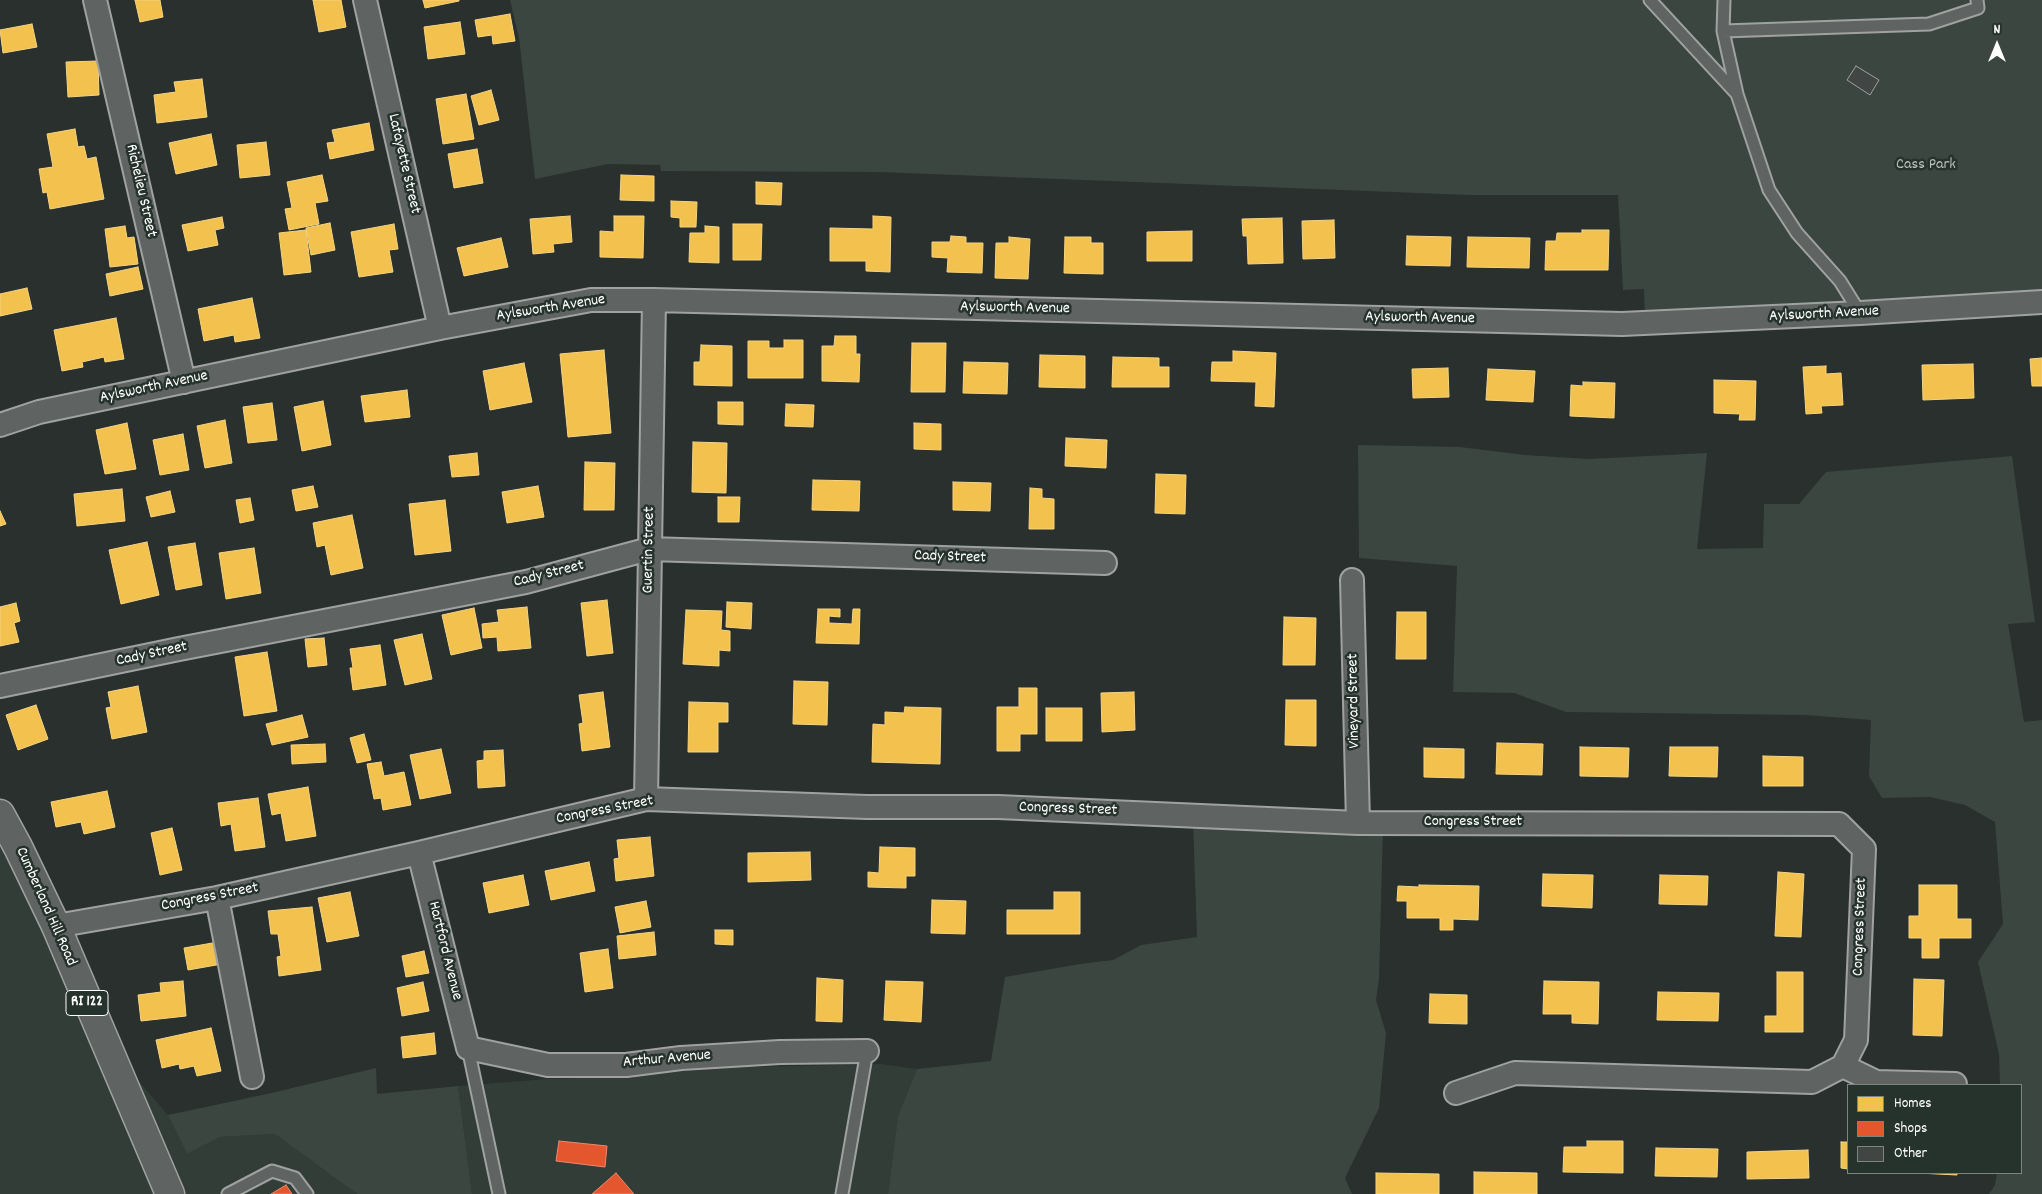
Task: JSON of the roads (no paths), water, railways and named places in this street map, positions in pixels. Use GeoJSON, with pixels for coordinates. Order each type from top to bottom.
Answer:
{"type":"FeatureCollection","features":[{"type":"Feature","properties":{"kind":"main road","name":"Cumberland Hill Road"},"geometry":{"type":"LineString","coordinates":[[0,814],[56,926],[170,1194]]}},
{"type":"Feature","properties":{"kind":"street","name":"Richelieu Street"},"geometry":{"type":"LineString","coordinates":[[96,0],[184,382]]}},
{"type":"Feature","properties":{"kind":"street","name":"Lafayette Street"},"geometry":{"type":"LineString","coordinates":[[365,0],[440,328]]}},
{"type":"Feature","properties":{"kind":"street","name":"Aylsworth Avenue"},"geometry":{"type":"LineString","coordinates":[[0,424],[39,412],[440,328],[591,300],[1622,324],[2042,302]]}},
{"type":"Feature","properties":{"kind":"street","name":"Guertin Street"},"geometry":{"type":"LineString","coordinates":[[646,799],[654,300]]}},
{"type":"Feature","properties":{"kind":"street","name":"Cady Street"},"geometry":{"type":"LineString","coordinates":[[0,686],[179,649],[526,582],[650,549],[1105,563]]}},
{"type":"Feature","properties":{"kind":"street","name":"Vineyard Street"},"geometry":{"type":"LineString","coordinates":[[1352,580],[1358,822]]}},
{"type":"Feature","properties":{"kind":"street","name":"Congress Street"},"geometry":{"type":"LineString","coordinates":[[56,926],[217,898],[419,853],[646,799],[867,807],[998,807],[1358,822],[1840,824],[1864,849],[1856,1040],[1843,1066]]}},
{"type":"Feature","properties":{"kind":"street","name":"Hartford Avenue"},"geometry":{"type":"LineString","coordinates":[[419,853],[468,1048]]}},
{"type":"Feature","properties":{"kind":"street"},"geometry":{"type":"LineString","coordinates":[[217,898],[252,1077]]}},
{"type":"Feature","properties":{"kind":"street","name":"Arthur Avenue"},"geometry":{"type":"LineString","coordinates":[[468,1048],[548,1065],[626,1065],[681,1058],[780,1052],[867,1051]]}},
{"type":"Feature","properties":{"kind":"street"},"geometry":{"type":"LineString","coordinates":[[1456,1093],[1515,1073],[1812,1082],[1843,1066],[1876,1082],[1955,1084]]}},
{"type":"Feature","properties":{"kind":"lane"},"geometry":{"type":"LineString","coordinates":[[1650,0],[1737,94]]}},
{"type":"Feature","properties":{"kind":"lane"},"geometry":{"type":"LineString","coordinates":[[1724,0],[1724,31],[1737,94],[1769,190],[1797,233],[1840,281],[1860,313]]}},
{"type":"Feature","properties":{"kind":"lane"},"geometry":{"type":"LineString","coordinates":[[1724,31],[1929,24],[1978,8],[1977,0]]}},
{"type":"Feature","properties":{"kind":"lane"},"geometry":{"type":"LineString","coordinates":[[468,1048],[499,1194]]}},
{"type":"Feature","properties":{"kind":"lane"},"geometry":{"type":"LineString","coordinates":[[842,1194],[867,1051]]}},
{"type":"Feature","properties":{"kind":"lane"},"geometry":{"type":"LineString","coordinates":[[228,1194],[244,1190],[272,1171],[295,1178],[307,1194]]}},
{"type":"Feature","properties":{"kind":"park label","name":"Cass Park"},"geometry":{"type":"Point","coordinates":[1926,166]}}]}
